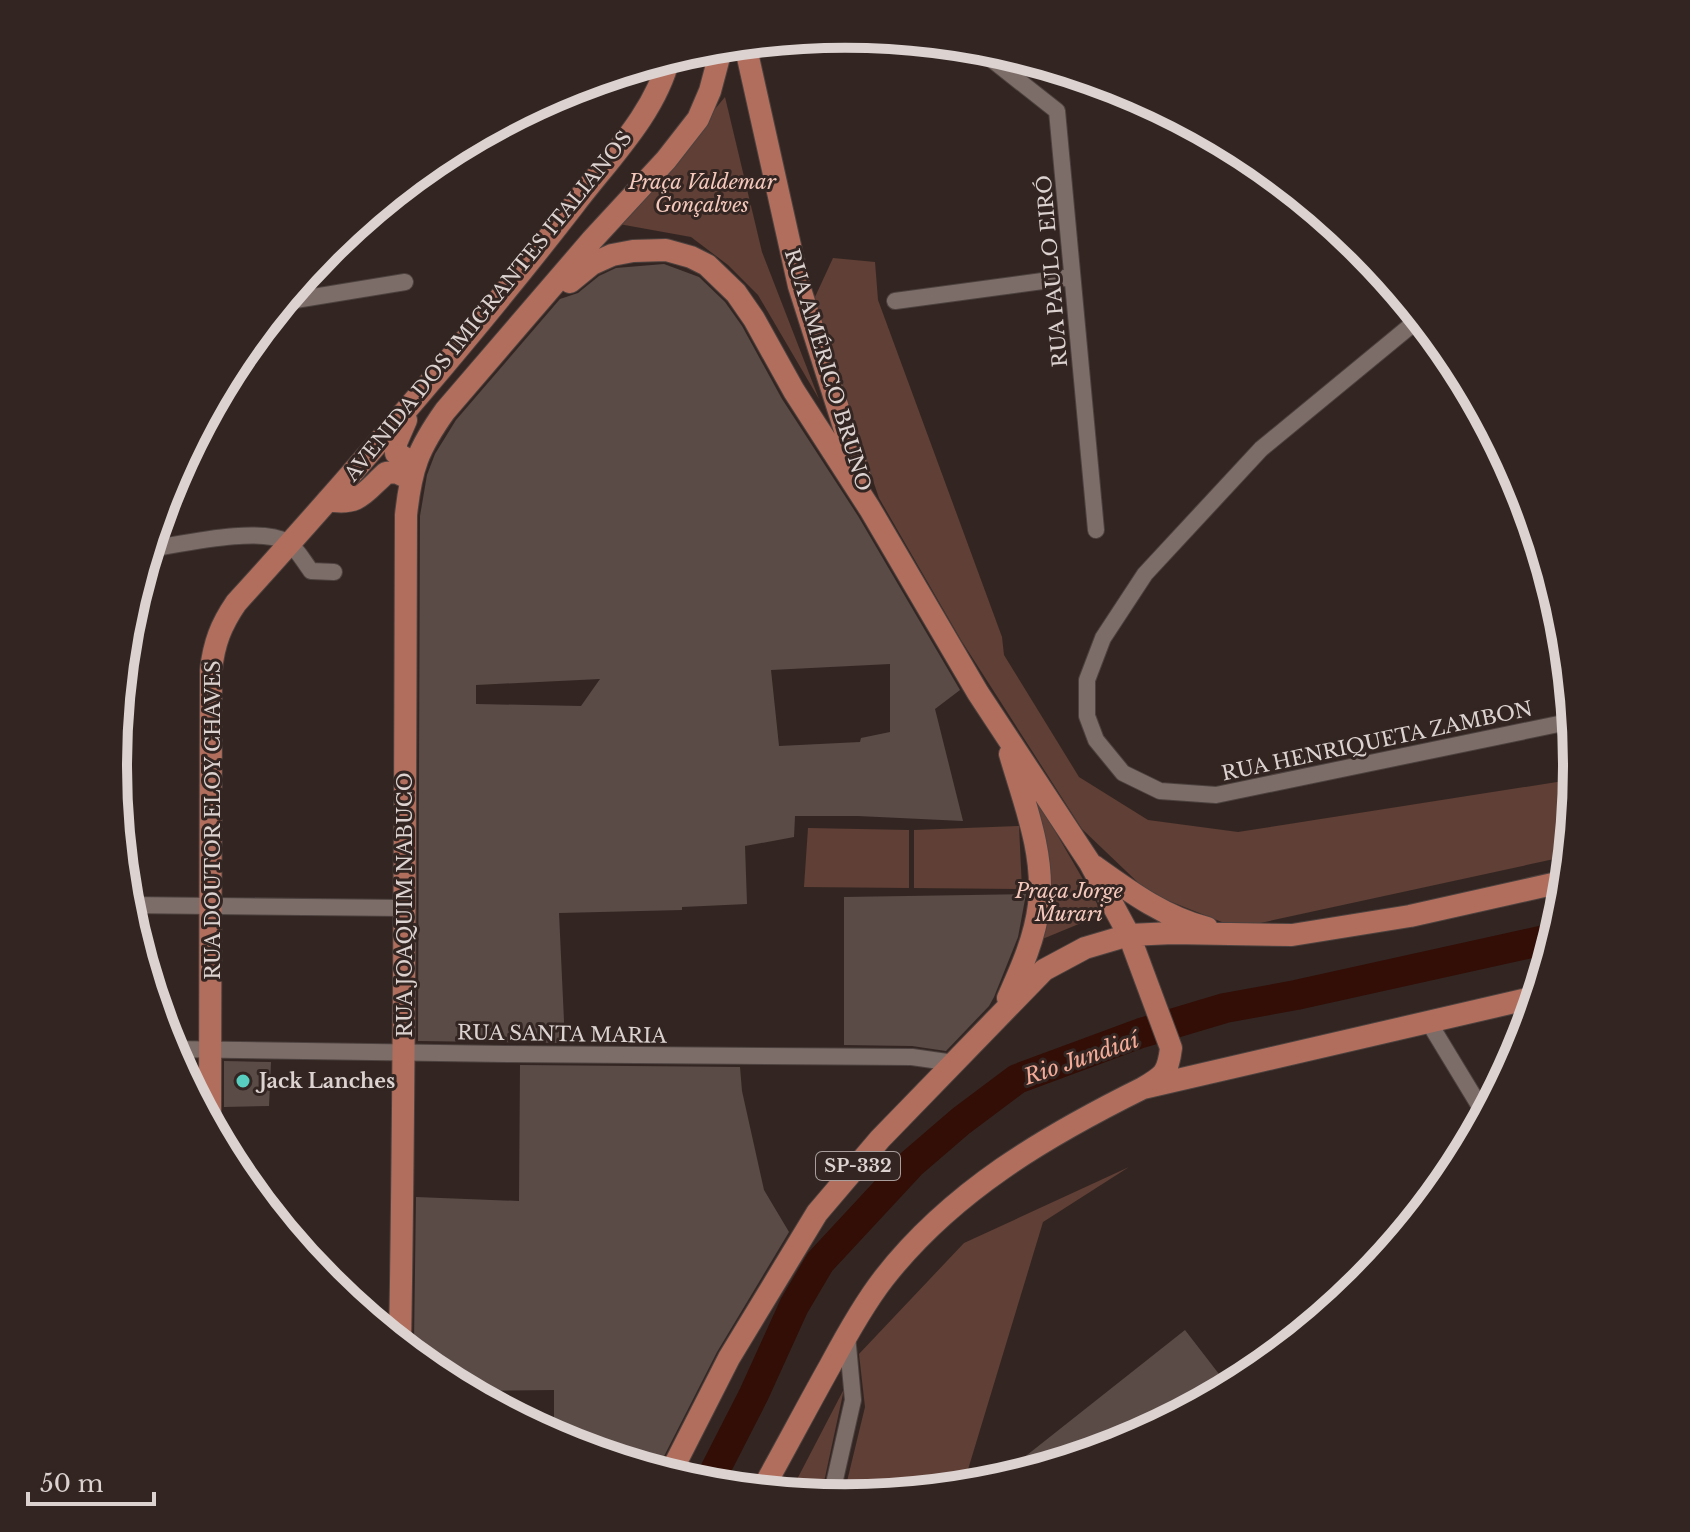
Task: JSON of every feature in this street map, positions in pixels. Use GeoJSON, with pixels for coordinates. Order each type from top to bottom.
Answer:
{"type":"FeatureCollection","features":[{"type":"Feature","properties":{"kind":"main road","name":"RUA AMÉRICO BRUNO"},"geometry":{"type":"LineString","coordinates":[[747,55],[799,286],[870,509]]}},
{"type":"Feature","properties":{"kind":"main road","name":"AVENIDA DOS IMIGRANTES ITALIANOS"},"geometry":{"type":"LineString","coordinates":[[406,515],[412,471],[427,436],[445,411],[592,240],[666,160],[698,119],[718,60]]}},
{"type":"Feature","properties":{"kind":"main road","name":"AVENIDA DOS IMIGRANTES ITALIANOS"},"geometry":{"type":"LineString","coordinates":[[290,543],[417,397],[558,226],[635,127],[652,101],[664,71]]}},
{"type":"Feature","properties":{"kind":"main road"},"geometry":{"type":"LineString","coordinates":[[545,297],[592,264],[612,255],[666,250],[707,265],[736,293],[1004,734],[1090,863],[1129,935],[1171,1048],[1169,1064],[1162,1077],[1050,1138],[975,1188],[914,1242],[883,1280],[847,1335],[768,1479]]}},
{"type":"Feature","properties":{"kind":"main road"},"geometry":{"type":"LineString","coordinates":[[412,471],[396,453],[396,443],[417,397]]}},
{"type":"Feature","properties":{"kind":"main road"},"geometry":{"type":"LineString","coordinates":[[328,500],[345,504],[355,502],[386,473],[412,471]]}},
{"type":"Feature","properties":{"kind":"main road","name":"RUA JOAQUIM NABUCO"},"geometry":{"type":"LineString","coordinates":[[400,1330],[405,1052],[406,515]]}},
{"type":"Feature","properties":{"kind":"main road","name":"RUA DOUTOR ELOY CHAVES"},"geometry":{"type":"LineString","coordinates":[[210,1101],[213,906],[210,740],[214,647],[221,626],[236,603],[290,543]]}},
{"type":"Feature","properties":{"kind":"main road"},"geometry":{"type":"LineString","coordinates":[[1000,1015],[1026,960],[1039,906],[1040,875],[1034,839],[1004,734]]}},
{"type":"Feature","properties":{"kind":"main road"},"geometry":{"type":"LineString","coordinates":[[1090,863],[1142,900],[1190,923],[1235,935]]}},
{"type":"Feature","properties":{"kind":"main road"},"geometry":{"type":"LineString","coordinates":[[1129,935],[1292,935],[1410,916],[1553,884]]}},
{"type":"Feature","properties":{"kind":"main road","name":"SP-332"},"geometry":{"type":"LineString","coordinates":[[675,1464],[729,1358],[817,1213],[880,1139],[1044,970],[1085,948],[1129,935]]}},
{"type":"Feature","properties":{"kind":"main road"},"geometry":{"type":"LineString","coordinates":[[1143,1088],[1524,1000]]}},
{"type":"Feature","properties":{"kind":"street","name":"RUA PAULO EIRÓ"},"geometry":{"type":"LineString","coordinates":[[999,65],[1057,111],[1096,530]]}},
{"type":"Feature","properties":{"kind":"street"},"geometry":{"type":"LineString","coordinates":[[895,301],[1072,277]]}},
{"type":"Feature","properties":{"kind":"street"},"geometry":{"type":"LineString","coordinates":[[302,296],[405,282]]}},
{"type":"Feature","properties":{"kind":"street","name":"RUA HENRIQUETA ZAMBON"},"geometry":{"type":"LineString","coordinates":[[1412,325],[1261,449],[1145,574],[1103,638],[1087,680],[1087,716],[1096,740],[1123,773],[1160,791],[1216,795],[1561,723]]}},
{"type":"Feature","properties":{"kind":"street"},"geometry":{"type":"LineString","coordinates":[[161,547],[256,534],[274,536],[290,543],[311,571],[334,572]]}},
{"type":"Feature","properties":{"kind":"street"},"geometry":{"type":"LineString","coordinates":[[141,905],[404,908]]}},
{"type":"Feature","properties":{"kind":"street"},"geometry":{"type":"LineString","coordinates":[[1428,1021],[1478,1104]]}},
{"type":"Feature","properties":{"kind":"street","name":"RUA SANTA MARIA"},"geometry":{"type":"LineString","coordinates":[[186,1049],[912,1057],[954,1063]]}},
{"type":"Feature","properties":{"kind":"street"},"geometry":{"type":"LineString","coordinates":[[834,1484],[853,1400],[847,1335]]}},
{"type":"Feature","properties":{"kind":"green space","name":"Praça Valdemar Gonçalves"},"geometry":{"type":"Polygon","coordinates":[[[725,97],[762,252],[819,399],[758,295],[728,265],[691,237],[619,224],[725,97]]]}},
{"type":"Feature","properties":{"kind":"green space"},"geometry":{"type":"Polygon","coordinates":[[[833,258],[875,262],[878,300],[1002,637],[1004,655],[1079,777],[1148,820],[1238,832],[1562,781],[1557,858],[1237,928],[1149,893],[1082,829],[961,640],[879,498],[819,323],[815,297],[833,258]]]}},
{"type":"Feature","properties":{"kind":"green space","name":"Praça Jorge Murari"},"geometry":{"type":"Polygon","coordinates":[[[1033,793],[1103,914],[1040,940],[1033,793]]]}},
{"type":"Feature","properties":{"kind":"green space"},"geometry":{"type":"Polygon","coordinates":[[[1019,826],[1022,889],[914,888],[914,830],[1019,826]]]}},
{"type":"Feature","properties":{"kind":"green space"},"geometry":{"type":"Polygon","coordinates":[[[808,828],[909,830],[909,888],[804,887],[808,828]]]}},
{"type":"Feature","properties":{"kind":"green space"},"geometry":{"type":"Polygon","coordinates":[[[1129,1167],[1043,1222],[967,1473],[846,1484],[865,1407],[859,1354],[964,1243],[1129,1167]]]}},
{"type":"Feature","properties":{"kind":"green space"},"geometry":{"type":"Polygon","coordinates":[[[844,1389],[824,1483],[796,1482],[844,1389]]]}},
{"type":"Feature","properties":{"kind":"building"},"geometry":{"type":"Polygon","coordinates":[[[664,264],[699,277],[725,302],[742,326],[782,399],[858,516],[960,690],[935,709],[963,821],[795,816],[794,837],[745,846],[747,904],[682,907],[682,910],[559,913],[565,1043],[418,1041],[420,516],[427,475],[435,454],[456,420],[560,299],[578,293],[599,276],[616,268],[664,264]],[[890,664],[771,670],[779,746],[860,742],[861,738],[890,732],[890,664]],[[600,679],[476,685],[476,704],[581,706],[600,679]]]}},
{"type":"Feature","properties":{"kind":"building"},"geometry":{"type":"Polygon","coordinates":[[[1026,894],[1018,937],[994,997],[946,1051],[912,1046],[844,1045],[844,897],[1026,894]]]}},
{"type":"Feature","properties":{"kind":"building","name":"Jack Lanches"},"geometry":{"type":"Polygon","coordinates":[[[224,1061],[271,1062],[269,1106],[224,1107],[224,1061]]]}},
{"type":"Feature","properties":{"kind":"building"},"geometry":{"type":"Polygon","coordinates":[[[520,1065],[740,1067],[742,1091],[764,1190],[789,1232],[717,1352],[662,1461],[554,1422],[554,1390],[491,1391],[414,1340],[416,1197],[519,1201],[520,1065]]]}},
{"type":"Feature","properties":{"kind":"building"},"geometry":{"type":"Polygon","coordinates":[[[1185,1330],[1221,1377],[1163,1410],[1120,1429],[1017,1463],[1185,1330]]]}},
{"type":"Feature","properties":{"kind":"waterway","name":"Rio Jundiaí"},"geometry":{"type":"LineString","coordinates":[[714,1472],[794,1306],[820,1262],[911,1164],[1017,1079],[1141,1033],[1225,1008],[1541,941]]}},
{"type":"Feature","properties":{"kind":"place","name":"Jack Lanches"},"geometry":{"type":"Point","coordinates":[243,1081]}}]}
